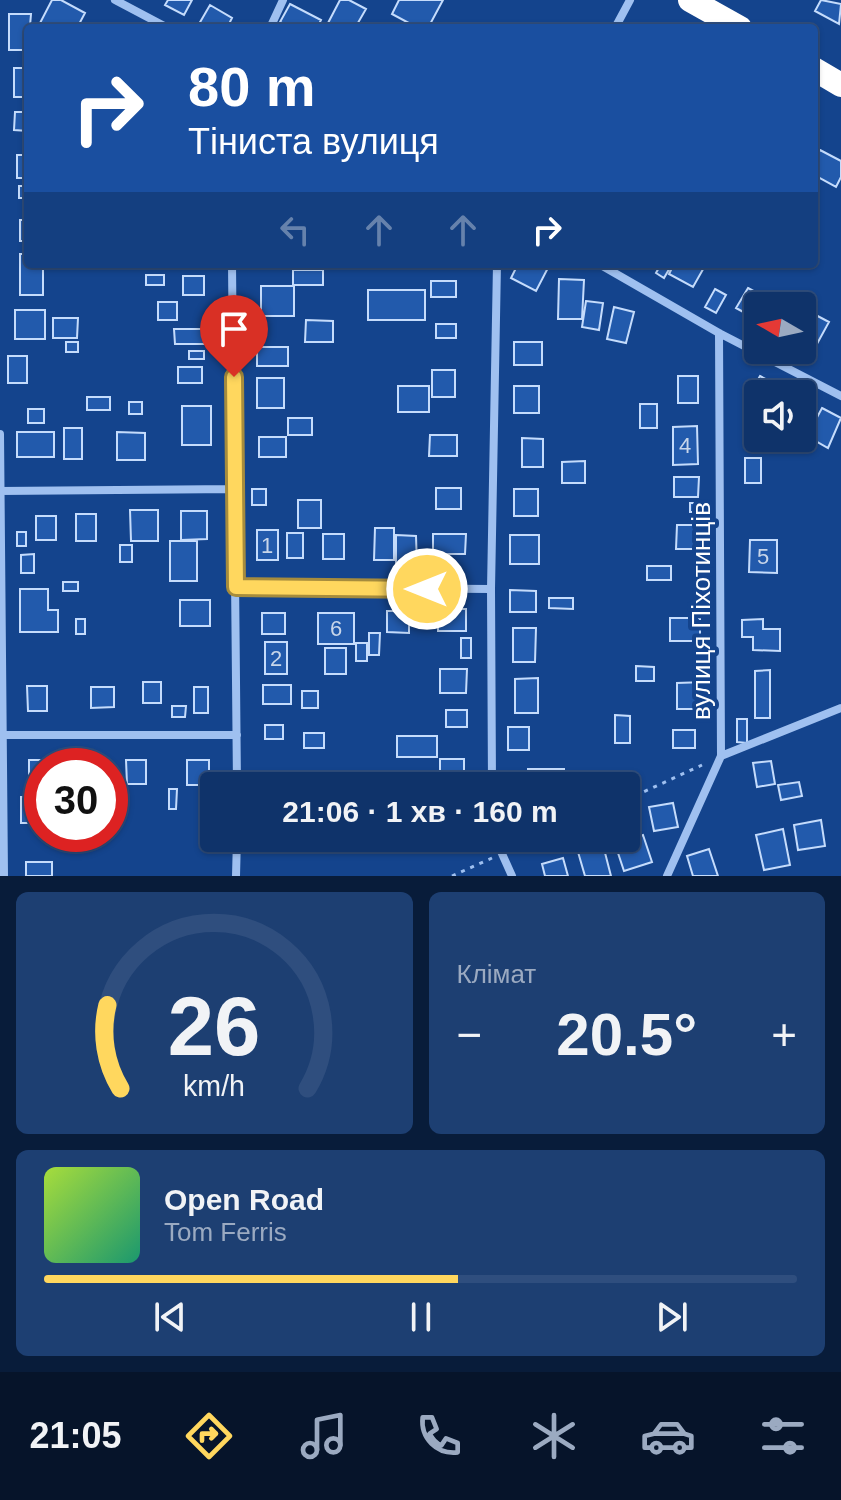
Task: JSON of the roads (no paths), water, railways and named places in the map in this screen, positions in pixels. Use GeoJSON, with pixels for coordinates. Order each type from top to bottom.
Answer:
{"type":"FeatureCollection","features":[{"type":"Feature","properties":{"kind":"highway"},"geometry":{"type":"LineString","coordinates":[[690,0],[733,24]]}},
{"type":"Feature","properties":{"kind":"highway"},"geometry":{"type":"LineString","coordinates":[[818,71],[841,85]]}},
{"type":"Feature","properties":{"kind":"street"},"geometry":{"type":"LineString","coordinates":[[115,0],[160,24]]}},
{"type":"Feature","properties":{"kind":"street"},"geometry":{"type":"LineString","coordinates":[[272,24],[283,0]]}},
{"type":"Feature","properties":{"kind":"street"},"geometry":{"type":"LineString","coordinates":[[617,24],[630,0]]}},
{"type":"Feature","properties":{"kind":"street"},"geometry":{"type":"LineString","coordinates":[[232,268],[237,772]]}},
{"type":"Feature","properties":{"kind":"street"},"geometry":{"type":"LineString","coordinates":[[492,772],[491,589],[497,268]]}},
{"type":"Feature","properties":{"kind":"street"},"geometry":{"type":"LineString","coordinates":[[606,268],[719,333],[841,396]]}},
{"type":"Feature","properties":{"kind":"street","name":"вулиця Піхотинців"},"geometry":{"type":"LineString","coordinates":[[667,876],[721,756],[719,333]]}},
{"type":"Feature","properties":{"kind":"street"},"geometry":{"type":"LineString","coordinates":[[0,434],[4,876]]}},
{"type":"Feature","properties":{"kind":"street"},"geometry":{"type":"LineString","coordinates":[[1,491],[235,489]]}},
{"type":"Feature","properties":{"kind":"street"},"geometry":{"type":"LineString","coordinates":[[236,587],[491,589]]}},
{"type":"Feature","properties":{"kind":"street"},"geometry":{"type":"LineString","coordinates":[[721,756],[841,708]]}},
{"type":"Feature","properties":{"kind":"street"},"geometry":{"type":"LineString","coordinates":[[1,735],[237,735]]}},
{"type":"Feature","properties":{"kind":"street"},"geometry":{"type":"LineString","coordinates":[[236,876],[237,852]]}},
{"type":"Feature","properties":{"kind":"street"},"geometry":{"type":"LineString","coordinates":[[501,852],[512,876]]}}]}
